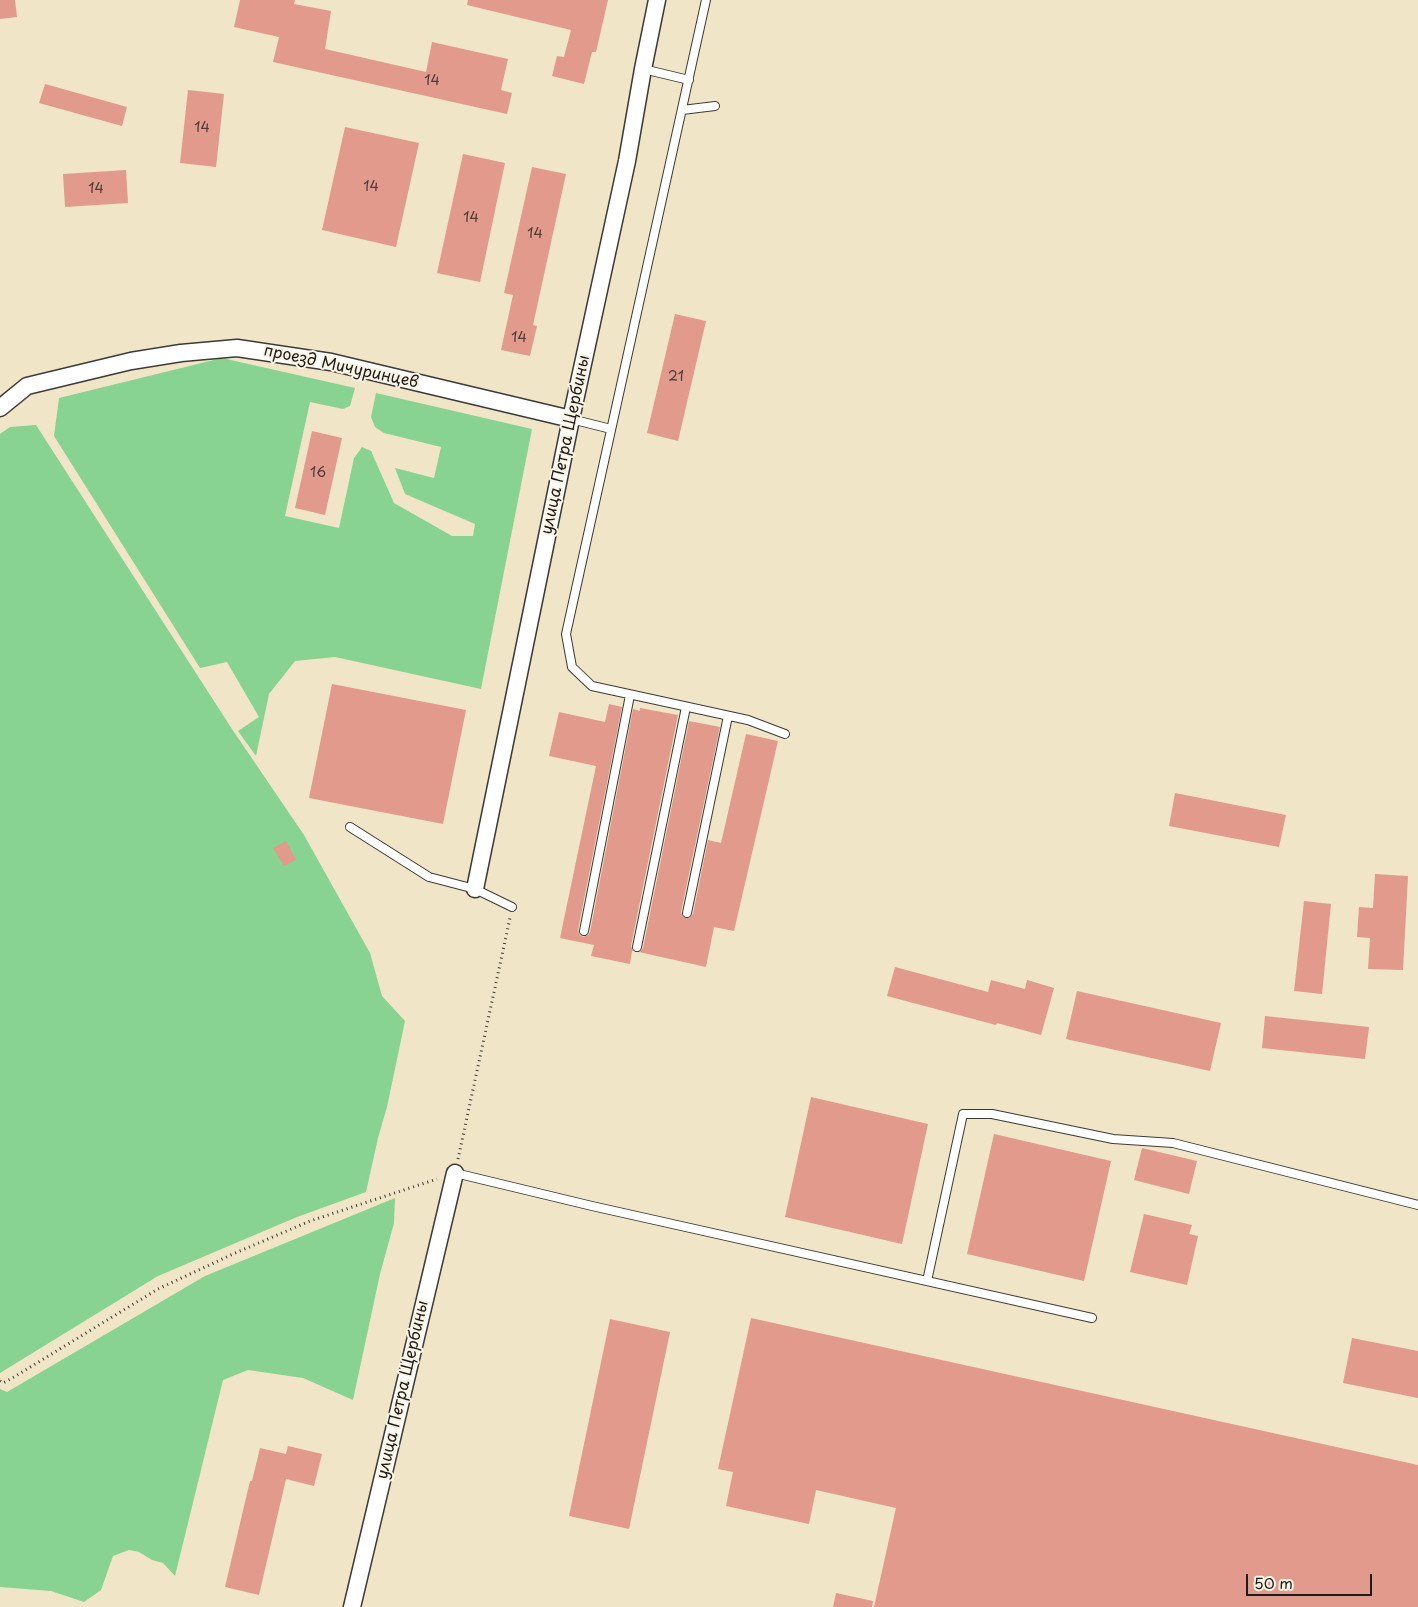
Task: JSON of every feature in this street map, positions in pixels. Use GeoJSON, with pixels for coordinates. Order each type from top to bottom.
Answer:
{"type":"FeatureCollection","features":[{"type":"Feature","properties":{"kind":"street","name":"улица Петра Щербины"},"geometry":{"type":"LineString","coordinates":[[476,889],[571,419],[627,161],[657,0]]}},
{"type":"Feature","properties":{"kind":"street","name":"проезд Мичуринцев"},"geometry":{"type":"LineString","coordinates":[[0,408],[27,386],[131,361],[181,353],[237,348],[331,362],[571,419]]}},
{"type":"Feature","properties":{"kind":"street","name":"улица Петра Щербины"},"geometry":{"type":"LineString","coordinates":[[352,1607],[455,1173]]}},
{"type":"Feature","properties":{"kind":"lane"},"geometry":{"type":"LineString","coordinates":[[706,0],[566,634],[572,667],[592,686],[748,720],[785,734]]}},
{"type":"Feature","properties":{"kind":"lane"},"geometry":{"type":"LineString","coordinates":[[643,69],[689,80]]}},
{"type":"Feature","properties":{"kind":"lane"},"geometry":{"type":"LineString","coordinates":[[682,110],[716,106]]}},
{"type":"Feature","properties":{"kind":"lane"},"geometry":{"type":"LineString","coordinates":[[571,419],[611,429]]}},
{"type":"Feature","properties":{"kind":"lane"},"geometry":{"type":"LineString","coordinates":[[584,931],[630,695]]}},
{"type":"Feature","properties":{"kind":"lane"},"geometry":{"type":"LineString","coordinates":[[637,947],[686,707]]}},
{"type":"Feature","properties":{"kind":"lane"},"geometry":{"type":"LineString","coordinates":[[687,913],[728,716]]}},
{"type":"Feature","properties":{"kind":"lane"},"geometry":{"type":"LineString","coordinates":[[350,827],[428,877],[476,889],[512,907]]}},
{"type":"Feature","properties":{"kind":"lane"},"geometry":{"type":"LineString","coordinates":[[927,1281],[962,1114],[992,1114],[1113,1139],[1173,1143],[1418,1205]]}},
{"type":"Feature","properties":{"kind":"lane"},"geometry":{"type":"LineString","coordinates":[[455,1173],[592,1206],[1092,1318]]}},
{"type":"Feature","properties":{"kind":"path"},"geometry":{"type":"LineString","coordinates":[[0,1381],[2,1382],[14,1377],[158,1289],[233,1254],[310,1221],[455,1173],[512,907]]}},
{"type":"Feature","properties":{"kind":"green space"},"geometry":{"type":"Polygon","coordinates":[[[222,358],[355,388],[350,406],[343,409],[310,402],[285,516],[339,528],[354,458],[362,447],[371,451],[394,503],[452,536],[473,536],[475,524],[405,494],[395,468],[434,478],[441,447],[384,433],[375,427],[371,417],[376,393],[532,429],[481,689],[335,657],[295,661],[269,694],[256,756],[238,731],[259,717],[227,662],[200,668],[54,436],[59,398],[222,358]]]}},
{"type":"Feature","properties":{"kind":"green space"},"geometry":{"type":"Polygon","coordinates":[[[36,425],[232,729],[304,835],[370,953],[382,996],[405,1021],[387,1107],[366,1192],[297,1217],[158,1276],[0,1373],[0,434],[10,427],[36,425]]]}},
{"type":"Feature","properties":{"kind":"green space"},"geometry":{"type":"Polygon","coordinates":[[[395,1198],[394,1223],[380,1274],[353,1400],[303,1378],[248,1370],[223,1380],[175,1576],[163,1563],[152,1560],[139,1552],[129,1550],[113,1556],[101,1590],[84,1602],[51,1591],[0,1587],[0,1389],[7,1392],[205,1276],[395,1198]]]}},
{"type":"Feature","properties":{"kind":"building"},"geometry":{"type":"Polygon","coordinates":[[[0,0],[15,0],[17,17],[0,19],[0,0]]]}},
{"type":"Feature","properties":{"kind":"building"},"geometry":{"type":"Polygon","coordinates":[[[240,0],[295,0],[294,4],[331,11],[325,49],[426,72],[432,42],[508,59],[501,90],[512,93],[507,114],[273,62],[279,37],[234,27],[240,0]]]}},
{"type":"Feature","properties":{"kind":"building"},"geometry":{"type":"Polygon","coordinates":[[[468,0],[608,0],[596,52],[592,52],[584,84],[552,76],[557,56],[564,57],[571,30],[467,5],[468,0]]]}},
{"type":"Feature","properties":{"kind":"building"},"geometry":{"type":"Polygon","coordinates":[[[45,84],[127,107],[122,126],[39,103],[45,84]]]}},
{"type":"Feature","properties":{"kind":"building"},"geometry":{"type":"Polygon","coordinates":[[[188,90],[224,94],[216,167],[180,163],[188,90]]]}},
{"type":"Feature","properties":{"kind":"building"},"geometry":{"type":"Polygon","coordinates":[[[345,127],[419,143],[396,247],[322,230],[345,127]]]}},
{"type":"Feature","properties":{"kind":"building"},"geometry":{"type":"Polygon","coordinates":[[[463,154],[505,163],[480,282],[437,273],[463,154]]]}},
{"type":"Feature","properties":{"kind":"building"},"geometry":{"type":"Polygon","coordinates":[[[532,167],[566,174],[533,325],[537,326],[530,356],[501,350],[513,295],[504,293],[532,167]]]}},
{"type":"Feature","properties":{"kind":"building"},"geometry":{"type":"Polygon","coordinates":[[[126,170],[128,203],[65,207],[63,174],[126,170]]]}},
{"type":"Feature","properties":{"kind":"building"},"geometry":{"type":"Polygon","coordinates":[[[675,314],[706,321],[678,441],[647,433],[675,314]]]}},
{"type":"Feature","properties":{"kind":"building"},"geometry":{"type":"Polygon","coordinates":[[[312,431],[342,438],[325,515],[295,508],[312,431]]]}},
{"type":"Feature","properties":{"kind":"building"},"geometry":{"type":"Polygon","coordinates":[[[332,684],[466,710],[443,824],[309,798],[332,684]]]}},
{"type":"Feature","properties":{"kind":"building"},"geometry":{"type":"Polygon","coordinates":[[[609,704],[622,707],[578,930],[583,937],[590,932],[633,709],[640,711],[640,708],[678,715],[631,946],[633,951],[630,964],[591,956],[594,945],[560,938],[596,766],[549,756],[559,712],[605,722],[609,704]]]}},
{"type":"Feature","properties":{"kind":"building"},"geometry":{"type":"Polygon","coordinates":[[[689,721],[720,727],[681,912],[685,918],[689,918],[693,914],[708,840],[721,843],[746,734],[778,741],[734,931],[714,927],[706,967],[639,952],[643,948],[689,721]]]}},
{"type":"Feature","properties":{"kind":"building"},"geometry":{"type":"Polygon","coordinates":[[[1175,793],[1286,815],[1279,847],[1169,826],[1175,793]]]}},
{"type":"Feature","properties":{"kind":"building"},"geometry":{"type":"Polygon","coordinates":[[[286,841],[296,860],[284,866],[273,848],[286,841]]]}},
{"type":"Feature","properties":{"kind":"building"},"geometry":{"type":"Polygon","coordinates":[[[1375,874],[1408,876],[1403,970],[1368,969],[1370,938],[1357,937],[1359,907],[1373,908],[1375,874]]]}},
{"type":"Feature","properties":{"kind":"building"},"geometry":{"type":"Polygon","coordinates":[[[1304,901],[1331,904],[1322,994],[1294,991],[1304,901]]]}},
{"type":"Feature","properties":{"kind":"building"},"geometry":{"type":"Polygon","coordinates":[[[895,967],[988,992],[991,980],[1025,989],[1027,980],[1054,988],[1041,1035],[887,996],[895,967]]]}},
{"type":"Feature","properties":{"kind":"building"},"geometry":{"type":"Polygon","coordinates":[[[1077,991],[1221,1023],[1210,1071],[1066,1039],[1077,991]]]}},
{"type":"Feature","properties":{"kind":"building"},"geometry":{"type":"Polygon","coordinates":[[[1265,1016],[1369,1027],[1365,1059],[1262,1048],[1265,1016]]]}},
{"type":"Feature","properties":{"kind":"building"},"geometry":{"type":"Polygon","coordinates":[[[811,1097],[928,1124],[902,1244],[785,1217],[811,1097]]]}},
{"type":"Feature","properties":{"kind":"building"},"geometry":{"type":"Polygon","coordinates":[[[994,1134],[1111,1161],[1084,1281],[967,1254],[994,1134]]]}},
{"type":"Feature","properties":{"kind":"building"},"geometry":{"type":"Polygon","coordinates":[[[1142,1148],[1197,1161],[1189,1194],[1134,1180],[1142,1148]]]}},
{"type":"Feature","properties":{"kind":"building"},"geometry":{"type":"Polygon","coordinates":[[[1144,1214],[1192,1225],[1189,1234],[1198,1236],[1187,1285],[1130,1272],[1144,1214]]]}},
{"type":"Feature","properties":{"kind":"building"},"geometry":{"type":"Polygon","coordinates":[[[751,1318],[1418,1465],[1418,1607],[874,1607],[896,1508],[816,1490],[809,1524],[726,1506],[733,1472],[718,1469],[751,1318]]]}},
{"type":"Feature","properties":{"kind":"building"},"geometry":{"type":"Polygon","coordinates":[[[610,1319],[670,1332],[629,1529],[569,1516],[610,1319]]]}},
{"type":"Feature","properties":{"kind":"building"},"geometry":{"type":"Polygon","coordinates":[[[1352,1338],[1418,1351],[1418,1398],[1343,1383],[1352,1338]]]}},
{"type":"Feature","properties":{"kind":"building"},"geometry":{"type":"Polygon","coordinates":[[[288,1446],[322,1454],[314,1486],[286,1479],[259,1595],[225,1587],[250,1481],[252,1481],[260,1448],[286,1454],[288,1446]]]}},
{"type":"Feature","properties":{"kind":"building"},"geometry":{"type":"Polygon","coordinates":[[[836,1593],[873,1601],[872,1607],[833,1607],[836,1593]]]}}]}
